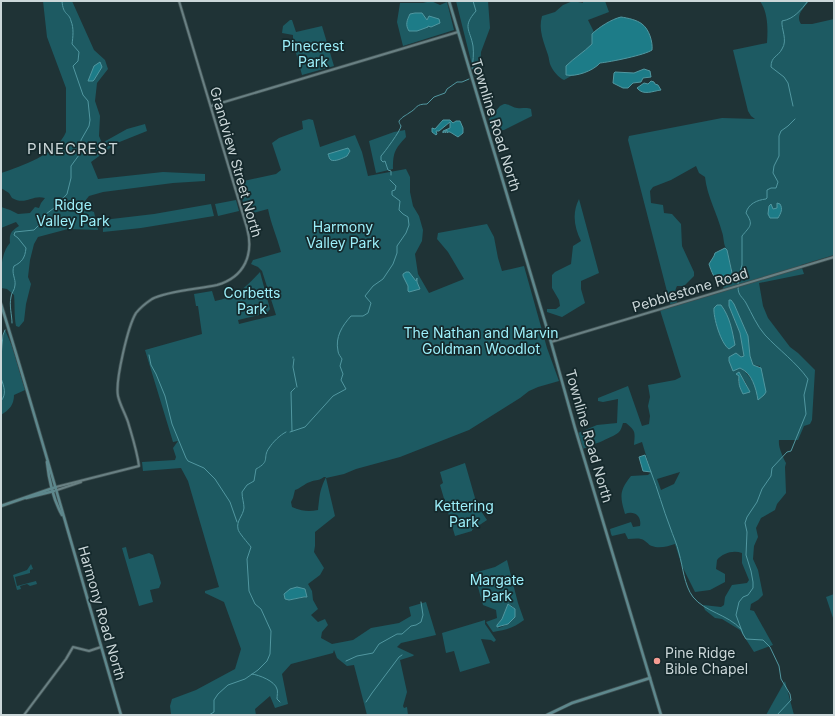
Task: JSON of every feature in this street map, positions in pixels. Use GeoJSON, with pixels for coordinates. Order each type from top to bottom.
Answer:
{"type":"FeatureCollection","features":[{"type":"Feature","properties":{"kind":"main road","name":"Townline Road North"},"geometry":{"type":"LineString","coordinates":[[449,1],[661,715]]}},
{"type":"Feature","properties":{"kind":"main road","name":"Harmony Road North"},"geometry":{"type":"LineString","coordinates":[[1,304],[35,414],[46,456],[48,472],[63,517],[121,715]]}},
{"type":"Feature","properties":{"kind":"main road"},"geometry":{"type":"LineString","coordinates":[[1,506],[54,489]]}},
{"type":"Feature","properties":{"kind":"main road"},"geometry":{"type":"LineString","coordinates":[[547,715],[572,702],[650,678]]}},
{"type":"Feature","properties":{"kind":"street","name":"Grandview Street North"},"geometry":{"type":"LineString","coordinates":[[54,489],[139,466],[128,424],[120,401],[118,389],[120,373],[133,319],[142,306],[157,297],[226,282],[240,271],[246,263],[250,248],[249,236],[179,1]]}},
{"type":"Feature","properties":{"kind":"street"},"geometry":{"type":"LineString","coordinates":[[211,106],[458,32]]}},
{"type":"Feature","properties":{"kind":"street","name":"Pebblestone Road"},"geometry":{"type":"LineString","coordinates":[[551,342],[834,257]]}},
{"type":"Feature","properties":{"kind":"street"},"geometry":{"type":"LineString","coordinates":[[24,715],[73,647],[89,650],[101,647]]}},
{"type":"Feature","properties":{"kind":"green space","name":"Ridge Valley Park"},"geometry":{"type":"Polygon","coordinates":[[[43,1],[72,1],[94,50],[105,60],[108,69],[97,83],[95,101],[100,116],[99,136],[102,143],[127,129],[145,124],[147,131],[117,143],[91,162],[98,179],[163,172],[205,174],[205,181],[173,183],[103,192],[89,196],[85,201],[91,211],[94,212],[98,230],[68,229],[38,237],[34,244],[28,277],[31,284],[24,321],[19,327],[16,326],[15,322],[14,295],[7,289],[1,288],[1,282],[4,253],[10,243],[11,233],[19,226],[16,222],[1,228],[1,207],[18,214],[30,213],[35,207],[39,208],[45,198],[36,197],[21,201],[12,198],[9,193],[1,188],[1,173],[19,167],[47,153],[55,147],[66,132],[66,88],[47,37],[43,1]]]}},
{"type":"Feature","properties":{"kind":"green space"},"geometry":{"type":"Polygon","coordinates":[[[431,1],[440,5],[447,2],[454,30],[403,46],[397,22],[400,3],[423,3],[431,1]]]}},
{"type":"Feature","properties":{"kind":"green space"},"geometry":{"type":"Polygon","coordinates":[[[456,1],[488,1],[490,28],[481,52],[480,68],[475,77],[456,1]]]}},
{"type":"Feature","properties":{"kind":"green space"},"geometry":{"type":"Polygon","coordinates":[[[573,1],[583,3],[583,1],[605,1],[609,12],[588,20],[594,32],[592,34],[592,44],[567,76],[573,75],[564,80],[556,74],[550,64],[542,36],[541,21],[542,16],[555,12],[563,5],[573,1]]]}},
{"type":"Feature","properties":{"kind":"green space"},"geometry":{"type":"Polygon","coordinates":[[[760,1],[809,1],[800,15],[799,21],[801,24],[812,24],[834,19],[834,255],[801,265],[804,274],[759,283],[763,306],[768,318],[790,347],[815,370],[812,420],[810,424],[804,426],[798,440],[779,440],[780,449],[786,463],[786,493],[777,504],[775,510],[761,518],[756,528],[758,537],[754,546],[753,559],[758,570],[763,595],[751,604],[750,610],[754,611],[773,645],[754,652],[740,630],[722,619],[715,618],[705,610],[703,605],[721,607],[724,605],[725,597],[732,585],[747,583],[749,580],[742,563],[742,553],[728,553],[717,560],[716,569],[725,574],[725,582],[710,590],[695,592],[682,566],[675,544],[664,547],[655,547],[641,539],[628,539],[625,533],[612,536],[610,529],[631,522],[633,527],[640,526],[640,519],[637,515],[634,513],[625,514],[622,503],[622,494],[624,486],[631,476],[648,475],[651,472],[642,442],[634,445],[634,432],[626,423],[623,423],[617,434],[583,449],[578,433],[597,425],[617,423],[618,399],[603,402],[598,401],[598,398],[628,386],[642,426],[649,424],[650,416],[648,406],[650,397],[648,385],[675,380],[681,377],[660,310],[671,307],[628,140],[629,136],[722,118],[755,119],[748,111],[733,50],[767,43],[767,21],[760,1]],[[696,166],[671,180],[653,187],[650,191],[651,203],[663,205],[664,213],[672,214],[681,224],[682,246],[694,272],[694,276],[684,286],[677,286],[675,290],[678,304],[723,289],[724,284],[727,284],[733,275],[723,234],[708,191],[705,177],[699,173],[696,166]],[[734,304],[729,306],[740,333],[744,356],[741,357],[735,353],[741,368],[754,383],[758,399],[760,366],[753,365],[750,356],[748,336],[734,304]],[[739,376],[738,382],[743,394],[749,390],[745,381],[739,376]],[[680,472],[657,479],[661,490],[674,484],[680,472]]]}},
{"type":"Feature","properties":{"kind":"green space","name":"Pinecrest Park"},"geometry":{"type":"Polygon","coordinates":[[[292,20],[296,32],[322,26],[334,66],[302,75],[293,42],[293,35],[282,33],[283,26],[292,20]]]}},
{"type":"Feature","properties":{"kind":"green space"},"geometry":{"type":"Polygon","coordinates":[[[504,104],[517,108],[531,109],[532,116],[504,130],[491,132],[489,119],[500,106],[504,104]]]}},
{"type":"Feature","properties":{"kind":"green space"},"geometry":{"type":"Polygon","coordinates":[[[309,119],[313,120],[320,147],[355,135],[362,152],[368,176],[406,169],[410,177],[410,192],[413,206],[419,216],[423,230],[422,241],[415,254],[418,274],[429,293],[464,279],[448,252],[437,239],[438,233],[487,224],[494,237],[502,271],[524,266],[547,348],[559,381],[529,391],[469,430],[400,457],[326,478],[335,516],[315,532],[314,552],[324,568],[320,575],[308,584],[312,591],[313,600],[318,609],[311,615],[318,622],[325,619],[328,625],[322,632],[321,638],[332,644],[353,640],[371,628],[399,623],[411,616],[409,607],[426,602],[436,635],[401,643],[397,647],[414,655],[400,660],[407,692],[403,706],[404,708],[407,707],[408,715],[367,715],[354,665],[347,666],[337,658],[334,650],[333,653],[291,664],[282,674],[288,704],[275,708],[270,696],[255,709],[256,715],[167,715],[171,714],[170,706],[172,699],[196,690],[235,669],[241,649],[224,602],[205,593],[205,591],[219,587],[188,481],[181,468],[143,471],[142,462],[175,460],[176,457],[173,448],[178,441],[173,442],[145,350],[202,334],[198,306],[196,306],[194,294],[212,291],[215,301],[229,297],[250,283],[260,272],[270,309],[267,313],[238,320],[239,324],[276,315],[262,271],[258,267],[251,264],[253,260],[281,252],[268,209],[249,214],[248,211],[246,212],[242,199],[244,198],[239,182],[276,174],[281,170],[272,143],[279,138],[303,129],[302,121],[309,119]],[[326,477],[295,490],[291,502],[292,507],[305,511],[318,510],[321,490],[326,477]],[[298,588],[284,594],[285,599],[289,600],[307,597],[305,589],[298,588]]]}},
{"type":"Feature","properties":{"kind":"green space"},"geometry":{"type":"Polygon","coordinates":[[[405,130],[406,137],[397,148],[394,155],[393,169],[376,173],[369,141],[394,132],[405,130]]]}},
{"type":"Feature","properties":{"kind":"green space"},"geometry":{"type":"Polygon","coordinates":[[[579,199],[599,273],[581,281],[581,289],[585,303],[562,317],[547,312],[547,309],[556,309],[560,306],[559,300],[552,288],[552,275],[571,264],[573,246],[581,241],[575,220],[575,210],[579,199]]]}},
{"type":"Feature","properties":{"kind":"green space"},"geometry":{"type":"Polygon","coordinates":[[[236,200],[239,211],[218,216],[215,204],[236,200]]]}},
{"type":"Feature","properties":{"kind":"green space"},"geometry":{"type":"Polygon","coordinates":[[[211,204],[214,216],[141,228],[103,232],[103,220],[154,214],[211,204]]]}},
{"type":"Feature","properties":{"kind":"green space"},"geometry":{"type":"Polygon","coordinates":[[[5,330],[12,346],[25,390],[14,395],[13,402],[10,407],[1,415],[2,359],[5,330]]]}},
{"type":"Feature","properties":{"kind":"green space","name":"Kettering Park"},"geometry":{"type":"Polygon","coordinates":[[[465,463],[477,505],[487,520],[472,531],[455,536],[440,485],[443,483],[440,472],[465,463]]]}},
{"type":"Feature","properties":{"kind":"green space"},"geometry":{"type":"Polygon","coordinates":[[[126,547],[129,559],[149,553],[153,555],[161,583],[159,588],[150,590],[153,602],[139,606],[122,548],[126,547]]]}},
{"type":"Feature","properties":{"kind":"green space","name":"Margate Park"},"geometry":{"type":"Polygon","coordinates":[[[507,560],[524,620],[510,628],[493,632],[486,622],[497,618],[496,610],[483,605],[474,573],[495,567],[507,560]],[[508,604],[502,619],[497,625],[499,628],[508,624],[515,617],[514,609],[508,604]]]}},
{"type":"Feature","properties":{"kind":"green space"},"geometry":{"type":"Polygon","coordinates":[[[31,564],[33,569],[30,570],[30,573],[15,577],[17,586],[36,581],[37,584],[20,586],[21,589],[17,590],[13,575],[27,570],[31,564]]]}},
{"type":"Feature","properties":{"kind":"green space"},"geometry":{"type":"Polygon","coordinates":[[[834,594],[834,621],[826,597],[834,594]]]}},
{"type":"Feature","properties":{"kind":"green space"},"geometry":{"type":"Polygon","coordinates":[[[485,620],[485,624],[496,640],[494,642],[491,640],[481,639],[490,663],[460,672],[454,651],[446,653],[442,633],[485,620]]]}},
{"type":"Feature","properties":{"kind":"green space"},"geometry":{"type":"Polygon","coordinates":[[[785,681],[794,715],[766,715],[785,681]]]}},
{"type":"Feature","properties":{"kind":"shaded area"},"geometry":{"type":"Polygon","coordinates":[[[422,13],[427,20],[429,16],[439,19],[440,23],[417,31],[409,31],[407,27],[407,20],[410,14],[422,13]]]}},
{"type":"Feature","properties":{"kind":"shaded area"},"geometry":{"type":"Polygon","coordinates":[[[621,17],[635,20],[647,29],[652,43],[652,50],[619,60],[600,63],[593,69],[579,74],[566,75],[566,66],[592,44],[592,34],[606,24],[621,17]]]}},
{"type":"Feature","properties":{"kind":"shaded area"},"geometry":{"type":"Polygon","coordinates":[[[100,62],[102,67],[94,80],[88,81],[94,66],[100,62]]]}},
{"type":"Feature","properties":{"kind":"shaded area"},"geometry":{"type":"Polygon","coordinates":[[[644,69],[650,71],[651,77],[643,78],[641,82],[633,83],[628,88],[623,88],[613,83],[615,72],[634,73],[644,69]]]}},
{"type":"Feature","properties":{"kind":"shaded area"},"geometry":{"type":"Polygon","coordinates":[[[651,81],[658,85],[661,90],[642,92],[637,88],[644,83],[648,84],[651,81]]]}},
{"type":"Feature","properties":{"kind":"shaded area"},"geometry":{"type":"Polygon","coordinates":[[[443,120],[450,120],[453,123],[460,121],[463,128],[463,133],[458,137],[450,132],[447,133],[447,130],[445,133],[445,130],[450,128],[450,122],[439,131],[436,131],[436,135],[432,132],[432,128],[435,129],[443,120]]]}},
{"type":"Feature","properties":{"kind":"shaded area"},"geometry":{"type":"Polygon","coordinates":[[[348,148],[350,151],[347,156],[337,160],[330,159],[328,154],[348,148]]]}},
{"type":"Feature","properties":{"kind":"shaded area"},"geometry":{"type":"Polygon","coordinates":[[[777,203],[780,204],[780,214],[778,218],[770,218],[768,214],[769,206],[771,204],[773,209],[777,208],[777,203]]]}},
{"type":"Feature","properties":{"kind":"shaded area"},"geometry":{"type":"Polygon","coordinates":[[[725,248],[727,250],[734,282],[720,284],[713,275],[709,264],[715,253],[725,248]]]}},
{"type":"Feature","properties":{"kind":"shaded area"},"geometry":{"type":"Polygon","coordinates":[[[406,272],[409,272],[416,281],[417,278],[420,289],[408,291],[408,286],[403,276],[406,272]]]}},
{"type":"Feature","properties":{"kind":"shaded area"},"geometry":{"type":"Polygon","coordinates":[[[729,300],[731,300],[734,304],[748,336],[750,356],[753,365],[761,368],[766,392],[758,400],[755,386],[748,373],[740,368],[733,371],[729,361],[729,357],[736,353],[741,357],[744,356],[740,333],[729,306],[729,300]]]}},
{"type":"Feature","properties":{"kind":"shaded area"},"geometry":{"type":"Polygon","coordinates":[[[717,305],[721,305],[729,319],[732,329],[735,345],[729,349],[723,342],[716,324],[714,308],[717,305]]]}},
{"type":"Feature","properties":{"kind":"shaded area"},"geometry":{"type":"Polygon","coordinates":[[[739,372],[750,392],[743,394],[739,376],[736,374],[739,372]]]}},
{"type":"Feature","properties":{"kind":"shaded area"},"geometry":{"type":"Polygon","coordinates":[[[645,455],[651,472],[643,471],[639,457],[645,455]]]}},
{"type":"Feature","properties":{"kind":"shaded area"},"geometry":{"type":"Polygon","coordinates":[[[297,587],[305,589],[307,597],[289,600],[285,599],[284,594],[290,589],[297,587]]]}},
{"type":"Feature","properties":{"kind":"shaded area"},"geometry":{"type":"Polygon","coordinates":[[[508,604],[515,609],[515,617],[508,624],[497,627],[502,619],[508,604]]]}},
{"type":"Feature","properties":{"kind":"waterway"},"geometry":{"type":"LineString","coordinates":[[12,323],[10,300],[15,287],[13,269],[14,266],[23,259],[26,248],[14,235],[15,232],[34,230],[40,224],[42,217],[54,208],[67,194],[71,178],[71,166],[79,155],[81,140],[89,126],[90,120],[88,101],[83,95],[73,66],[78,61],[79,52],[72,44],[72,24],[69,16],[65,12],[62,1]]}},
{"type":"Feature","properties":{"kind":"waterway"},"geometry":{"type":"LineString","coordinates":[[472,69],[473,49],[468,25],[476,11],[473,1]]}},
{"type":"Feature","properties":{"kind":"waterway"},"geometry":{"type":"LineString","coordinates":[[793,106],[788,83],[784,77],[771,67],[771,63],[784,46],[782,21],[794,16],[808,1]]}},
{"type":"Feature","properties":{"kind":"waterway"},"geometry":{"type":"LineString","coordinates":[[391,175],[391,171],[388,170],[385,161],[383,162],[381,160],[381,156],[400,128],[401,126],[399,121],[418,106],[427,104],[434,97],[445,93],[447,89],[457,82],[462,82],[469,79]]}},
{"type":"Feature","properties":{"kind":"waterway"},"geometry":{"type":"LineString","coordinates":[[738,284],[742,265],[742,236],[750,225],[750,220],[746,213],[747,210],[753,203],[766,199],[767,190],[776,188],[778,182],[773,173],[774,166],[779,156],[779,136],[781,131],[795,119]]}},
{"type":"Feature","properties":{"kind":"waterway"},"geometry":{"type":"LineString","coordinates":[[290,432],[305,427],[333,396],[346,389],[341,380],[343,374],[340,366],[342,359],[338,353],[338,336],[351,316],[363,316],[368,313],[371,303],[365,296],[373,286],[383,279],[393,264],[397,253],[397,246],[406,233],[409,225],[408,217],[399,210],[400,201],[392,195],[392,191],[395,190],[396,186],[390,180]]}},
{"type":"Feature","properties":{"kind":"waterway"},"geometry":{"type":"LineString","coordinates":[[738,287],[739,294],[762,331],[808,379],[804,395],[806,414],[791,451],[787,452],[772,468],[771,476],[762,489],[757,502],[747,517],[745,523],[747,532],[746,555],[751,571],[753,588],[748,595],[743,597],[739,602],[736,615],[746,639],[763,640],[770,647],[779,666],[781,679],[790,694],[791,700],[777,715]]}},
{"type":"Feature","properties":{"kind":"waterway"},"geometry":{"type":"LineString","coordinates":[[1,357],[3,335],[5,330]]}},
{"type":"Feature","properties":{"kind":"waterway"},"geometry":{"type":"LineString","coordinates":[[149,355],[151,365],[165,396],[172,424],[186,458],[188,461],[204,468],[215,479],[230,502],[237,522]]}},
{"type":"Feature","properties":{"kind":"waterway"},"geometry":{"type":"LineString","coordinates":[[294,359],[293,367],[297,387]]}},
{"type":"Feature","properties":{"kind":"waterway"},"geometry":{"type":"LineString","coordinates":[[1,378],[4,387],[4,396],[1,401]]}},
{"type":"Feature","properties":{"kind":"waterway"},"geometry":{"type":"LineString","coordinates":[[292,431],[291,392],[295,388]]}},
{"type":"Feature","properties":{"kind":"waterway"},"geometry":{"type":"LineString","coordinates":[[209,715],[214,712],[214,700],[218,694],[228,685],[245,679],[258,670],[267,661],[270,654],[271,631],[261,609],[255,604],[249,591],[247,559],[251,547],[238,530],[238,526],[244,508],[242,492],[247,485],[254,481],[256,469],[265,461],[267,451],[275,441],[286,432]]}},
{"type":"Feature","properties":{"kind":"waterway"},"geometry":{"type":"LineString","coordinates":[[651,472],[677,546],[690,592],[698,602],[729,620],[741,629]]}},
{"type":"Feature","properties":{"kind":"waterway"},"geometry":{"type":"LineString","coordinates":[[346,661],[357,656],[373,653],[379,644],[397,634],[402,634],[411,626],[421,622],[423,615],[421,602]]}},
{"type":"Feature","properties":{"kind":"waterway"},"geometry":{"type":"LineString","coordinates":[[366,702],[402,655]]}},
{"type":"Feature","properties":{"kind":"waterway"},"geometry":{"type":"LineString","coordinates":[[252,674],[273,683],[276,686],[277,699],[280,702]]}},
{"type":"Feature","properties":{"kind":"place","name":"Pine Ridge Bible Chapel"},"geometry":{"type":"Point","coordinates":[657,661]}},
{"type":"Feature","properties":{"kind":"district","name":"PINECREST"},"geometry":{"type":"Point","coordinates":[73,149]}},
{"type":"Feature","properties":{"kind":"park label","name":"Harmony Valley Park"},"geometry":{"type":"Point","coordinates":[343,236]}},
{"type":"Feature","properties":{"kind":"park label","name":"Corbetts Park"},"geometry":{"type":"Point","coordinates":[252,302]}},
{"type":"Feature","properties":{"kind":"park label","name":"The Nathan and Marvin Goldman Woodlot"},"geometry":{"type":"Point","coordinates":[481,342]}}]}
